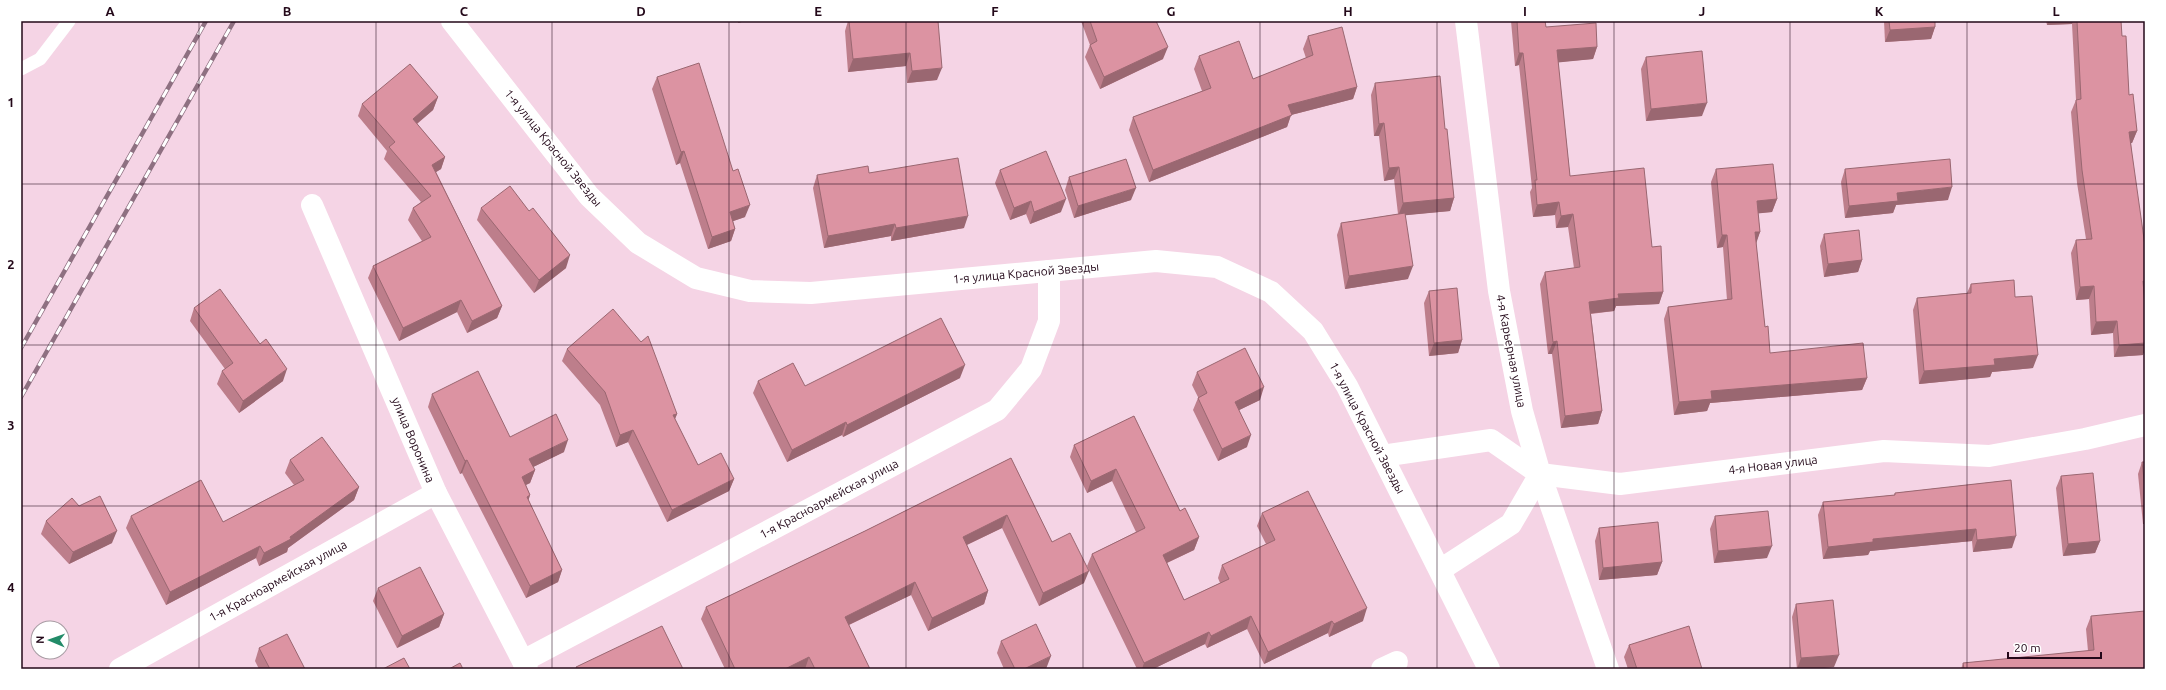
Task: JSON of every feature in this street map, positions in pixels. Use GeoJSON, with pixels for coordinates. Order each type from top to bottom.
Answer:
{"type":"FeatureCollection","features":[{"type":"Feature","properties":{"kind":"street","name":"1-я улица Красной Звезды"},"geometry":{"type":"LineString","coordinates":[[452,21],[589,196],[638,243],[696,278],[750,292],[811,293],[1156,261],[1217,267],[1271,292],[1312,331],[1348,386],[1489,669]]}},
{"type":"Feature","properties":{"kind":"street","name":"4-я Карьерная улица"},"geometry":{"type":"LineString","coordinates":[[1466,21],[1499,291],[1522,411],[1540,474],[1608,669]]}},
{"type":"Feature","properties":{"kind":"street","name":"улица Воронина"},"geometry":{"type":"LineString","coordinates":[[312,205],[436,493],[525,665]]}},
{"type":"Feature","properties":{"kind":"street","name":"1-я Красноармейская улица"},"geometry":{"type":"LineString","coordinates":[[525,665],[997,410],[1031,368],[1049,321],[1050,270]]}},
{"type":"Feature","properties":{"kind":"street","name":"4-я Новая улица"},"geometry":{"type":"LineString","coordinates":[[1540,474],[1620,484],[1884,451],[1989,456],[2085,439],[2145,425]]}},
{"type":"Feature","properties":{"kind":"street"},"geometry":{"type":"LineString","coordinates":[[1382,456],[1491,440],[1540,474],[1511,524],[1440,570]]}},
{"type":"Feature","properties":{"kind":"street","name":"1-я Красноармейская улица"},"geometry":{"type":"LineString","coordinates":[[120,669],[436,493]]}},
{"type":"Feature","properties":{"kind":"lane"},"geometry":{"type":"LineString","coordinates":[[21,69],[40,59],[69,21]]}},
{"type":"Feature","properties":{"kind":"building"},"geometry":{"type":"Polygon","coordinates":[[[849,21],[938,21],[942,68],[912,71],[910,53],[853,59],[849,21]]]}},
{"type":"Feature","properties":{"kind":"building"},"geometry":{"type":"Polygon","coordinates":[[[1090,21],[1156,21],[1168,47],[1104,77],[1090,45],[1097,41],[1090,21]]]}},
{"type":"Feature","properties":{"kind":"building"},"geometry":{"type":"Polygon","coordinates":[[[1517,21],[1545,21],[1546,27],[1596,23],[1597,47],[1557,50],[1570,176],[1644,168],[1652,247],[1661,246],[1663,292],[1618,294],[1619,298],[1589,302],[1602,411],[1565,416],[1557,341],[1553,342],[1545,272],[1580,267],[1573,214],[1561,216],[1559,202],[1537,205],[1535,180],[1537,180],[1523,53],[1519,53],[1517,21]]]}},
{"type":"Feature","properties":{"kind":"building"},"geometry":{"type":"Polygon","coordinates":[[[1889,21],[1935,21],[1935,27],[1890,30],[1889,21]]]}},
{"type":"Feature","properties":{"kind":"building"},"geometry":{"type":"Polygon","coordinates":[[[2077,21],[2121,21],[2122,36],[2126,36],[2129,95],[2133,94],[2137,131],[2129,132],[2145,246],[2145,281],[2143,281],[2145,343],[2119,345],[2117,321],[2096,322],[2094,286],[2080,287],[2076,240],[2092,239],[2082,170],[2076,100],[2081,99],[2077,21]]]}},
{"type":"Feature","properties":{"kind":"building"},"geometry":{"type":"Polygon","coordinates":[[[1342,27],[1357,87],[1288,105],[1292,115],[1153,170],[1133,117],[1211,88],[1199,56],[1239,41],[1253,79],[1313,55],[1308,36],[1342,27]]]}},
{"type":"Feature","properties":{"kind":"building"},"geometry":{"type":"Polygon","coordinates":[[[1702,51],[1707,103],[1651,109],[1646,57],[1702,51]]]}},
{"type":"Feature","properties":{"kind":"building"},"geometry":{"type":"Polygon","coordinates":[[[699,63],[733,171],[738,169],[750,205],[730,212],[735,229],[712,237],[684,151],[681,152],[657,77],[699,63]]]}},
{"type":"Feature","properties":{"kind":"building"},"geometry":{"type":"Polygon","coordinates":[[[410,64],[438,97],[413,119],[445,157],[432,165],[502,306],[472,321],[461,300],[403,328],[373,266],[431,237],[413,208],[431,196],[389,147],[395,142],[362,104],[410,64]]]}},
{"type":"Feature","properties":{"kind":"building"},"geometry":{"type":"Polygon","coordinates":[[[1440,76],[1454,198],[1403,203],[1399,167],[1389,168],[1384,123],[1379,124],[1375,83],[1440,76]]]}},
{"type":"Feature","properties":{"kind":"building"},"geometry":{"type":"Polygon","coordinates":[[[1046,151],[1066,199],[1034,212],[1031,201],[1014,208],[1000,170],[1046,151]]]}},
{"type":"Feature","properties":{"kind":"building"},"geometry":{"type":"Polygon","coordinates":[[[958,158],[968,216],[896,228],[895,224],[828,236],[817,175],[868,166],[869,173],[958,158]]]}},
{"type":"Feature","properties":{"kind":"building"},"geometry":{"type":"Polygon","coordinates":[[[1126,159],[1136,188],[1078,206],[1069,177],[1126,159]]]}},
{"type":"Feature","properties":{"kind":"building"},"geometry":{"type":"Polygon","coordinates":[[[1950,159],[1952,187],[1897,193],[1898,201],[1849,206],[1845,169],[1950,159]]]}},
{"type":"Feature","properties":{"kind":"building"},"geometry":{"type":"Polygon","coordinates":[[[1773,164],[1777,199],[1757,201],[1760,232],[1755,232],[1765,327],[1768,326],[1770,353],[1863,343],[1867,378],[1711,391],[1712,399],[1679,402],[1668,307],[1732,299],[1727,235],[1722,235],[1716,169],[1773,164]]]}},
{"type":"Feature","properties":{"kind":"building"},"geometry":{"type":"Polygon","coordinates":[[[510,186],[529,211],[533,208],[570,255],[539,280],[481,208],[510,186]]]}},
{"type":"Feature","properties":{"kind":"building"},"geometry":{"type":"Polygon","coordinates":[[[1405,213],[1413,266],[1349,276],[1341,223],[1405,213]]]}},
{"type":"Feature","properties":{"kind":"building"},"geometry":{"type":"Polygon","coordinates":[[[1859,230],[1862,260],[1828,264],[1824,234],[1859,230]]]}},
{"type":"Feature","properties":{"kind":"building"},"geometry":{"type":"Polygon","coordinates":[[[2014,280],[2015,297],[2032,296],[2038,355],[1994,359],[1995,365],[1924,371],[1917,298],[1971,293],[1971,284],[2014,280]]]}},
{"type":"Feature","properties":{"kind":"building"},"geometry":{"type":"Polygon","coordinates":[[[1457,288],[1462,340],[1434,343],[1429,291],[1457,288]]]}},
{"type":"Feature","properties":{"kind":"building"},"geometry":{"type":"Polygon","coordinates":[[[220,289],[260,344],[266,339],[287,369],[243,401],[222,371],[233,363],[194,308],[220,289]]]}},
{"type":"Feature","properties":{"kind":"building"},"geometry":{"type":"Polygon","coordinates":[[[613,309],[641,342],[648,336],[677,414],[673,415],[698,465],[721,453],[734,479],[672,510],[633,430],[620,435],[605,392],[567,349],[613,309]]]}},
{"type":"Feature","properties":{"kind":"building"},"geometry":{"type":"Polygon","coordinates":[[[941,318],[965,365],[847,425],[846,422],[792,450],[758,381],[793,363],[805,386],[941,318]]]}},
{"type":"Feature","properties":{"kind":"building"},"geometry":{"type":"Polygon","coordinates":[[[1245,348],[1264,387],[1235,402],[1251,435],[1222,449],[1198,398],[1207,393],[1197,372],[1245,348]]]}},
{"type":"Feature","properties":{"kind":"building"},"geometry":{"type":"Polygon","coordinates":[[[478,371],[510,437],[556,414],[568,440],[529,459],[535,470],[522,477],[530,495],[527,497],[562,570],[530,586],[432,394],[478,371]]]}},
{"type":"Feature","properties":{"kind":"building"},"geometry":{"type":"Polygon","coordinates":[[[1134,416],[1180,511],[1185,508],[1199,537],[1163,555],[1184,600],[1229,579],[1222,565],[1275,540],[1262,513],[1308,491],[1367,608],[1334,624],[1332,621],[1268,652],[1251,616],[1211,636],[1209,632],[1144,663],[1092,554],[1145,528],[1116,469],[1091,481],[1074,445],[1134,416]]]}},
{"type":"Feature","properties":{"kind":"building"},"geometry":{"type":"Polygon","coordinates":[[[322,437],[359,487],[290,537],[291,539],[264,553],[260,546],[170,592],[131,516],[201,480],[223,522],[304,480],[290,460],[322,437]]]}},
{"type":"Feature","properties":{"kind":"building"},"geometry":{"type":"Polygon","coordinates":[[[1011,458],[1052,542],[1070,533],[1089,571],[1043,593],[1007,515],[963,537],[988,591],[932,618],[915,582],[845,617],[870,669],[815,669],[809,657],[785,669],[735,669],[706,607],[865,531],[1011,458]]]}},
{"type":"Feature","properties":{"kind":"building"},"geometry":{"type":"Polygon","coordinates":[[[2142,462],[2145,462],[2145,488],[2142,462]]]}},
{"type":"Feature","properties":{"kind":"building"},"geometry":{"type":"Polygon","coordinates":[[[2093,473],[2100,541],[2068,544],[2061,476],[2093,473]]]}},
{"type":"Feature","properties":{"kind":"building"},"geometry":{"type":"Polygon","coordinates":[[[2011,480],[2016,536],[1977,540],[1976,529],[1873,539],[1873,542],[1828,547],[1823,502],[1895,495],[1895,493],[2011,480]]]}},
{"type":"Feature","properties":{"kind":"building"},"geometry":{"type":"Polygon","coordinates":[[[100,496],[117,531],[73,552],[46,521],[72,498],[79,506],[100,496]]]}},
{"type":"Feature","properties":{"kind":"building"},"geometry":{"type":"Polygon","coordinates":[[[1768,511],[1772,546],[1718,551],[1715,516],[1768,511]]]}},
{"type":"Feature","properties":{"kind":"building"},"geometry":{"type":"Polygon","coordinates":[[[1658,522],[1662,562],[1603,568],[1599,528],[1658,522]]]}},
{"type":"Feature","properties":{"kind":"building"},"geometry":{"type":"Polygon","coordinates":[[[420,567],[444,614],[402,636],[378,588],[420,567]]]}},
{"type":"Feature","properties":{"kind":"building"},"geometry":{"type":"Polygon","coordinates":[[[1833,600],[1839,655],[1801,658],[1796,604],[1833,600]]]}},
{"type":"Feature","properties":{"kind":"building"},"geometry":{"type":"Polygon","coordinates":[[[2145,611],[2145,669],[1964,669],[1963,663],[2094,650],[2091,616],[2145,611]]]}},
{"type":"Feature","properties":{"kind":"building"},"geometry":{"type":"Polygon","coordinates":[[[1036,624],[1051,656],[1024,669],[1015,669],[1001,641],[1036,624]]]}},
{"type":"Feature","properties":{"kind":"building"},"geometry":{"type":"Polygon","coordinates":[[[662,626],[683,669],[577,669],[576,667],[662,626]]]}},
{"type":"Feature","properties":{"kind":"building"},"geometry":{"type":"Polygon","coordinates":[[[1689,626],[1702,669],[1637,669],[1629,645],[1689,626]]]}},
{"type":"Feature","properties":{"kind":"building"},"geometry":{"type":"Polygon","coordinates":[[[287,634],[305,669],[270,669],[259,648],[287,634]]]}},
{"type":"Feature","properties":{"kind":"building"},"geometry":{"type":"Polygon","coordinates":[[[404,658],[410,669],[383,669],[404,658]]]}},
{"type":"Feature","properties":{"kind":"building"},"geometry":{"type":"Polygon","coordinates":[[[460,663],[463,669],[449,669],[460,663]]]}},
{"type":"Feature","properties":{"kind":"railway"},"geometry":{"type":"LineString","coordinates":[[21,348],[206,21]]}},
{"type":"Feature","properties":{"kind":"railway"},"geometry":{"type":"LineString","coordinates":[[21,397],[234,21]]}}]}
